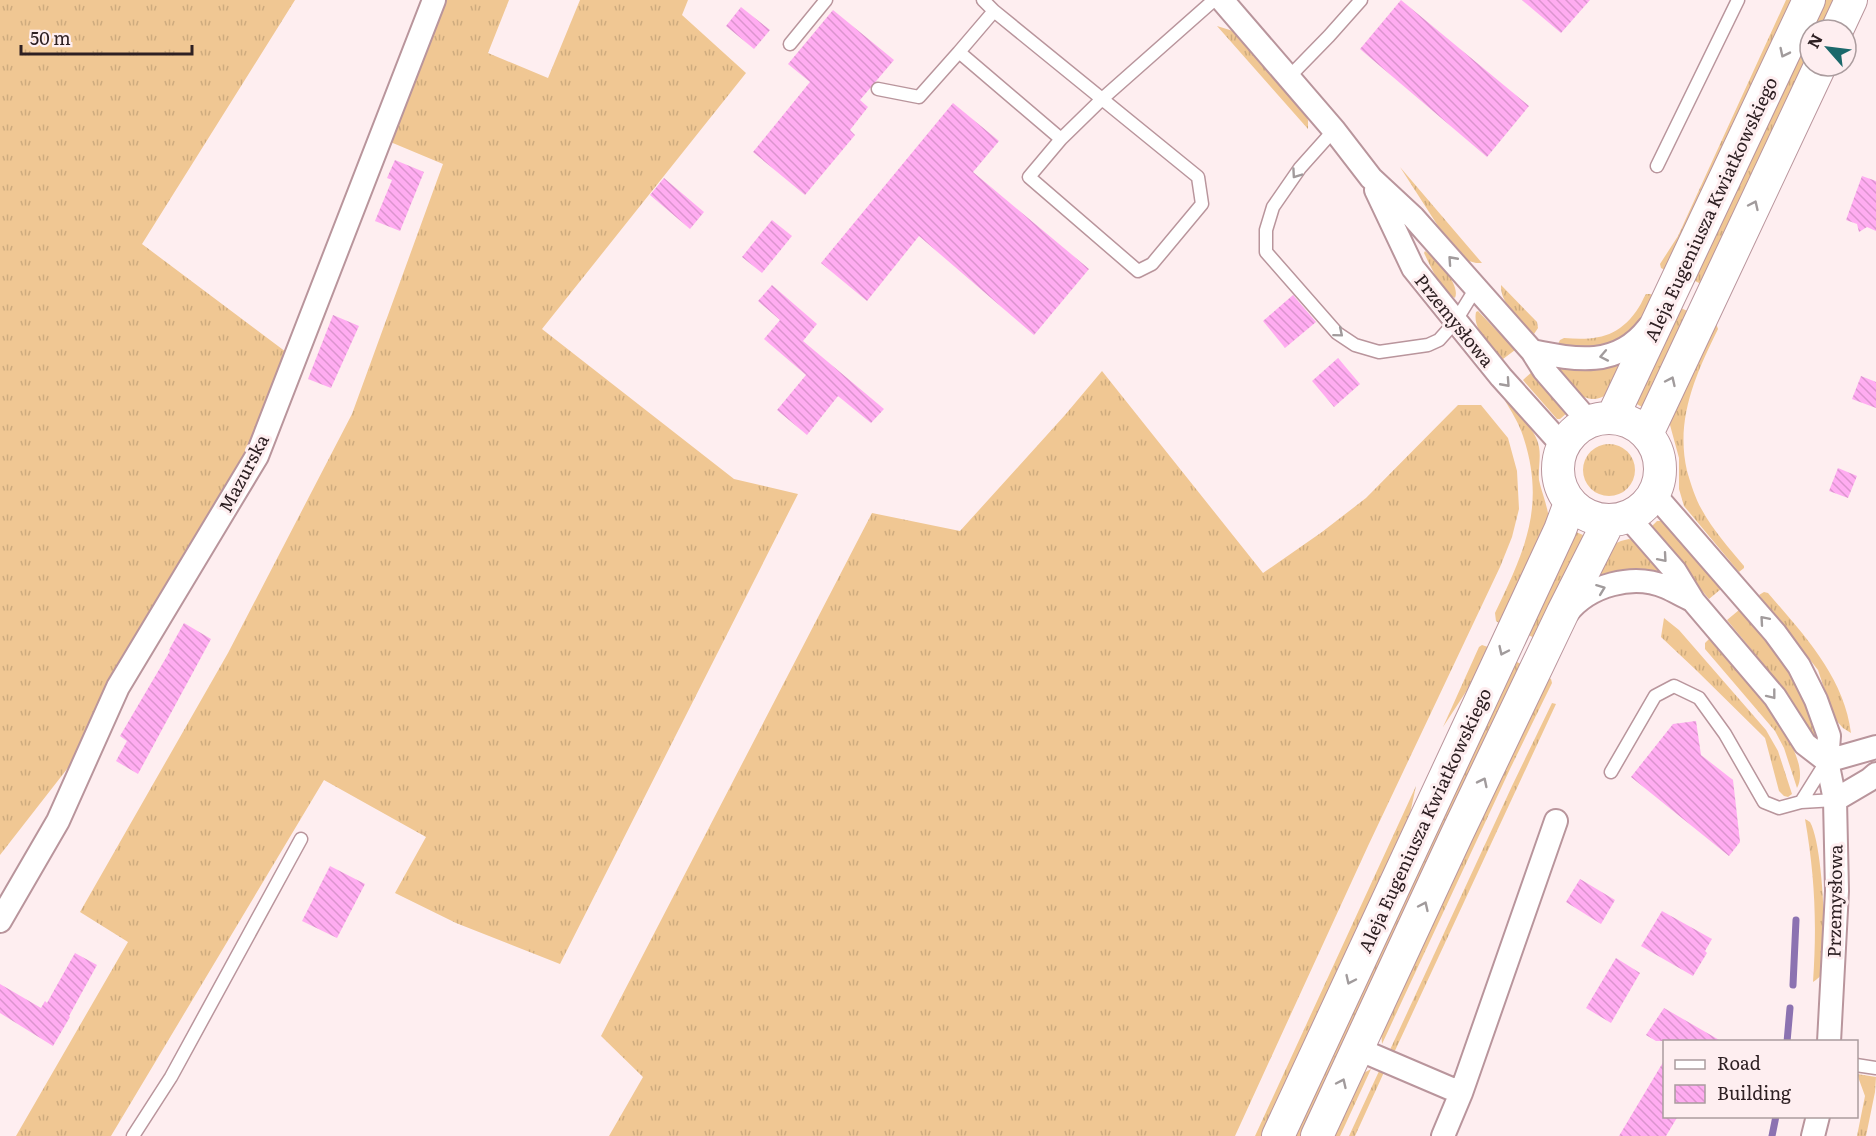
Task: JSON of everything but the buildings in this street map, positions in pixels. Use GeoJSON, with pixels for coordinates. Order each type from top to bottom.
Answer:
{"type":"FeatureCollection","features":[{"type":"Feature","properties":{"kind":"street","name":"Mazurska"},"geometry":{"type":"LineString","coordinates":[[0,921],[58,821],[118,687],[257,456],[434,0]]}},
{"type":"Feature","properties":{"kind":"street","name":"Przemysłowa"},"geometry":{"type":"LineString","coordinates":[[1222,0],[1334,130],[1371,178],[1413,217],[1532,351],[1544,370],[1600,420]]}},
{"type":"Feature","properties":{"kind":"street","name":"Aleja Eugeniusza Kwiatkowskiego"},"geometry":{"type":"LineString","coordinates":[[1600,420],[1664,308],[1809,0]]}},
{"type":"Feature","properties":{"kind":"street"},"geometry":{"type":"LineString","coordinates":[[1843,18],[1851,0]]}},
{"type":"Feature","properties":{"kind":"street","name":"Aleja Eugeniusza Kwiatkowskiego"},"geometry":{"type":"LineString","coordinates":[[1647,435],[1814,78]]}},
{"type":"Feature","properties":{"kind":"street","name":"Przemysłowa"},"geometry":{"type":"LineString","coordinates":[[1371,178],[1413,268],[1501,377],[1563,446]]}},
{"type":"Feature","properties":{"kind":"street"},"geometry":{"type":"LineString","coordinates":[[1532,351],[1584,359],[1607,357],[1627,349],[1644,334],[1664,308]]}},
{"type":"Feature","properties":{"kind":"street"},"geometry":{"type":"LineString","coordinates":[[1600,420],[1631,423],[1647,435],[1656,447],[1660,463],[1659,479],[1654,494],[1643,507],[1618,519],[1594,519],[1581,513],[1570,503],[1562,490],[1558,476],[1558,461],[1563,446],[1574,432],[1600,420]]}},
{"type":"Feature","properties":{"kind":"street","name":"Przemysłowa"},"geometry":{"type":"LineString","coordinates":[[1654,494],[1775,633],[1799,666],[1816,700],[1829,735],[1827,761],[1835,800],[1837,891],[1829,1040]]}},
{"type":"Feature","properties":{"kind":"street","name":"Aleja Eugeniusza Kwiatkowskiego"},"geometry":{"type":"LineString","coordinates":[[1278,1136],[1560,530],[1570,503]]}},
{"type":"Feature","properties":{"kind":"street","name":"Aleja Eugeniusza Kwiatkowskiego"},"geometry":{"type":"LineString","coordinates":[[1317,1136],[1557,626],[1618,519]]}},
{"type":"Feature","properties":{"kind":"street"},"geometry":{"type":"LineString","coordinates":[[1618,519],[1675,571],[1694,602],[1775,697],[1805,744],[1827,761],[1876,747]]}},
{"type":"Feature","properties":{"kind":"street"},"geometry":{"type":"LineString","coordinates":[[1557,626],[1576,602],[1596,590],[1620,583],[1645,582],[1665,586],[1694,602]]}},
{"type":"Feature","properties":{"kind":"street"},"geometry":{"type":"LineString","coordinates":[[1835,800],[1876,774]]}},
{"type":"Feature","properties":{"kind":"street"},"geometry":{"type":"LineString","coordinates":[[1443,1136],[1461,1093],[1556,821]]}},
{"type":"Feature","properties":{"kind":"street"},"geometry":{"type":"LineString","coordinates":[[1358,1049],[1461,1093]]}},
{"type":"Feature","properties":{"kind":"street"},"geometry":{"type":"LineString","coordinates":[[1813,1136],[1818,1118]]}},
{"type":"Feature","properties":{"kind":"lane"},"geometry":{"type":"LineString","coordinates":[[790,44],[826,0]]}},
{"type":"Feature","properties":{"kind":"lane"},"geometry":{"type":"LineString","coordinates":[[983,0],[994,11],[1102,99],[1198,177],[1202,204],[1152,264],[1138,271],[1029,177],[1061,139],[1102,99],[1215,0]]}},
{"type":"Feature","properties":{"kind":"lane"},"geometry":{"type":"LineString","coordinates":[[1288,78],[1361,0]]}},
{"type":"Feature","properties":{"kind":"lane"},"geometry":{"type":"LineString","coordinates":[[1657,166],[1738,0]]}},
{"type":"Feature","properties":{"kind":"lane"},"geometry":{"type":"LineString","coordinates":[[878,89],[919,97],[994,11]]}},
{"type":"Feature","properties":{"kind":"lane"},"geometry":{"type":"LineString","coordinates":[[959,52],[1061,139]]}},
{"type":"Feature","properties":{"kind":"lane"},"geometry":{"type":"LineString","coordinates":[[1334,130],[1300,168],[1273,207],[1266,230],[1266,252],[1337,333],[1355,345],[1379,352],[1428,345],[1439,340],[1455,322],[1476,288]]}},
{"type":"Feature","properties":{"kind":"lane"},"geometry":{"type":"LineString","coordinates":[[1611,772],[1655,696],[1674,686],[1699,698],[1725,734],[1764,802],[1779,808],[1801,802],[1835,800]]}},
{"type":"Feature","properties":{"kind":"lane"},"geometry":{"type":"LineString","coordinates":[[1801,802],[1827,761]]}},
{"type":"Feature","properties":{"kind":"lane"},"geometry":{"type":"LineString","coordinates":[[133,1136],[171,1077],[301,839]]}},
{"type":"Feature","properties":{"kind":"lane"},"geometry":{"type":"LineString","coordinates":[[1858,1065],[1876,1068]]}},
{"type":"Feature","properties":{"kind":"green space"},"geometry":{"type":"Polygon","coordinates":[[[0,0],[295,0],[142,244],[302,364],[120,701],[0,855],[0,0]]]}},
{"type":"Feature","properties":{"kind":"green space"},"geometry":{"type":"Polygon","coordinates":[[[445,0],[509,0],[488,53],[548,78],[580,0],[688,0],[682,15],[746,73],[542,329],[734,479],[798,494],[560,964],[456,923],[395,893],[426,837],[324,780],[111,1136],[16,1136],[128,942],[80,912],[228,653],[352,414],[443,164],[388,141],[445,0]]]}},
{"type":"Feature","properties":{"kind":"green space"},"geometry":{"type":"Polygon","coordinates":[[[1786,0],[1795,0],[1667,271],[1661,268],[1660,264],[1678,236],[1786,0]]]}},
{"type":"Feature","properties":{"kind":"green space"},"geometry":{"type":"Polygon","coordinates":[[[1823,0],[1836,0],[1828,18],[1814,18],[1823,0]]]}},
{"type":"Feature","properties":{"kind":"green space"},"geometry":{"type":"Polygon","coordinates":[[[1217,26],[1233,31],[1300,106],[1308,120],[1308,129],[1217,26]]]}},
{"type":"Feature","properties":{"kind":"green space"},"geometry":{"type":"Polygon","coordinates":[[[1798,53],[1800,78],[1703,285],[1691,279],[1798,53]]]}},
{"type":"Feature","properties":{"kind":"green space"},"geometry":{"type":"Polygon","coordinates":[[[1400,167],[1482,263],[1469,261],[1438,226],[1400,167]]]}},
{"type":"Feature","properties":{"kind":"green space"},"geometry":{"type":"Polygon","coordinates":[[[1425,251],[1451,279],[1456,292],[1455,298],[1445,290],[1437,278],[1425,251]]]}},
{"type":"Feature","properties":{"kind":"green space"},"geometry":{"type":"Polygon","coordinates":[[[1501,285],[1537,322],[1538,328],[1534,334],[1508,305],[1501,285]]]}},
{"type":"Feature","properties":{"kind":"green space"},"geometry":{"type":"Polygon","coordinates":[[[1646,294],[1656,296],[1643,320],[1624,338],[1598,349],[1557,346],[1564,338],[1587,339],[1616,331],[1632,317],[1646,294]]]}},
{"type":"Feature","properties":{"kind":"green space"},"geometry":{"type":"Polygon","coordinates":[[[1678,307],[1690,312],[1646,406],[1642,407],[1635,403],[1678,307]]]}},
{"type":"Feature","properties":{"kind":"green space"},"geometry":{"type":"Polygon","coordinates":[[[1478,311],[1515,350],[1503,359],[1480,332],[1476,319],[1478,311]]]}},
{"type":"Feature","properties":{"kind":"green space"},"geometry":{"type":"Polygon","coordinates":[[[1716,323],[1718,329],[1695,380],[1690,397],[1684,433],[1684,452],[1687,471],[1697,501],[1716,532],[1744,566],[1739,572],[1684,506],[1679,489],[1679,458],[1670,425],[1670,415],[1716,323]]]}},
{"type":"Feature","properties":{"kind":"green space"},"geometry":{"type":"Polygon","coordinates":[[[1624,362],[1606,395],[1598,399],[1590,399],[1575,391],[1553,364],[1624,362]]]}},
{"type":"Feature","properties":{"kind":"green space"},"geometry":{"type":"Polygon","coordinates":[[[1102,371],[1263,573],[1366,498],[1458,405],[1481,405],[1508,438],[1517,471],[1519,509],[1512,537],[1500,567],[1368,846],[1235,1136],[609,1136],[643,1077],[601,1036],[872,513],[960,531],[1102,371]]]}},
{"type":"Feature","properties":{"kind":"green space"},"geometry":{"type":"Polygon","coordinates":[[[1533,371],[1567,413],[1560,419],[1557,419],[1523,380],[1533,371]]]}},
{"type":"Feature","properties":{"kind":"green space"},"geometry":{"type":"Polygon","coordinates":[[[1504,399],[1530,427],[1537,440],[1540,451],[1539,480],[1549,521],[1502,625],[1496,621],[1495,613],[1523,548],[1529,527],[1533,484],[1523,436],[1504,399]]]}},
{"type":"Feature","properties":{"kind":"green space"},"geometry":{"type":"Polygon","coordinates":[[[1604,444],[1614,444],[1628,451],[1635,470],[1628,489],[1614,496],[1604,496],[1594,492],[1587,485],[1583,475],[1583,465],[1587,455],[1594,448],[1604,444]]]}},
{"type":"Feature","properties":{"kind":"green space"},"geometry":{"type":"Polygon","coordinates":[[[1657,521],[1663,521],[1721,589],[1709,599],[1651,531],[1657,521]]]}},
{"type":"Feature","properties":{"kind":"green space"},"geometry":{"type":"Polygon","coordinates":[[[1576,532],[1584,538],[1537,639],[1526,634],[1576,532]]]}},
{"type":"Feature","properties":{"kind":"green space"},"geometry":{"type":"Polygon","coordinates":[[[1629,539],[1637,542],[1666,575],[1597,581],[1606,554],[1615,544],[1629,539]]]}},
{"type":"Feature","properties":{"kind":"green space"},"geometry":{"type":"Polygon","coordinates":[[[1764,592],[1768,593],[1808,641],[1831,675],[1847,713],[1851,733],[1834,718],[1818,670],[1759,595],[1764,592]]]}},
{"type":"Feature","properties":{"kind":"green space"},"geometry":{"type":"Polygon","coordinates":[[[1739,610],[1772,648],[1793,679],[1820,739],[1817,741],[1788,694],[1727,620],[1739,610]]]}},
{"type":"Feature","properties":{"kind":"green space"},"geometry":{"type":"Polygon","coordinates":[[[1664,618],[1679,630],[1766,730],[1778,751],[1792,794],[1788,797],[1779,791],[1765,738],[1661,637],[1664,618]]]}},
{"type":"Feature","properties":{"kind":"green space"},"geometry":{"type":"Polygon","coordinates":[[[1710,638],[1753,688],[1784,732],[1795,753],[1800,772],[1797,788],[1784,748],[1775,731],[1705,649],[1705,643],[1710,638]]]}},
{"type":"Feature","properties":{"kind":"green space"},"geometry":{"type":"Polygon","coordinates":[[[1482,645],[1491,648],[1486,661],[1443,727],[1479,647],[1482,645]]]}},
{"type":"Feature","properties":{"kind":"green space"},"geometry":{"type":"Polygon","coordinates":[[[1513,660],[1525,666],[1305,1136],[1291,1136],[1513,660]]]}},
{"type":"Feature","properties":{"kind":"green space"},"geometry":{"type":"Polygon","coordinates":[[[1547,677],[1552,683],[1382,1044],[1381,1031],[1547,677]]]}},
{"type":"Feature","properties":{"kind":"green space"},"geometry":{"type":"Polygon","coordinates":[[[1552,703],[1556,704],[1393,1055],[1389,1052],[1552,703]]]}},
{"type":"Feature","properties":{"kind":"green space"},"geometry":{"type":"Polygon","coordinates":[[[1416,786],[1408,823],[1264,1136],[1255,1136],[1416,786]]]}},
{"type":"Feature","properties":{"kind":"green space"},"geometry":{"type":"Polygon","coordinates":[[[1805,819],[1810,822],[1814,834],[1823,895],[1822,972],[1820,977],[1813,982],[1814,900],[1805,819]]]}},
{"type":"Feature","properties":{"kind":"green space"},"geometry":{"type":"Polygon","coordinates":[[[1371,1069],[1340,1136],[1332,1136],[1360,1075],[1371,1069]]]}},
{"type":"Feature","properties":{"kind":"green space"},"geometry":{"type":"Polygon","coordinates":[[[1380,1069],[1385,1070],[1355,1136],[1349,1136],[1380,1069]]]}},
{"type":"Feature","properties":{"kind":"green space"},"geometry":{"type":"Polygon","coordinates":[[[1858,1074],[1876,1077],[1866,1136],[1857,1136],[1865,1096],[1858,1074]]]}},
{"type":"Feature","properties":{"kind":"waterway"},"geometry":{"type":"LineString","coordinates":[[1793,985],[1796,920]]}},
{"type":"Feature","properties":{"kind":"waterway"},"geometry":{"type":"LineString","coordinates":[[1787,1040],[1790,1008]]}},
{"type":"Feature","properties":{"kind":"waterway"},"geometry":{"type":"LineString","coordinates":[[1772,1136],[1776,1118]]}}]}
